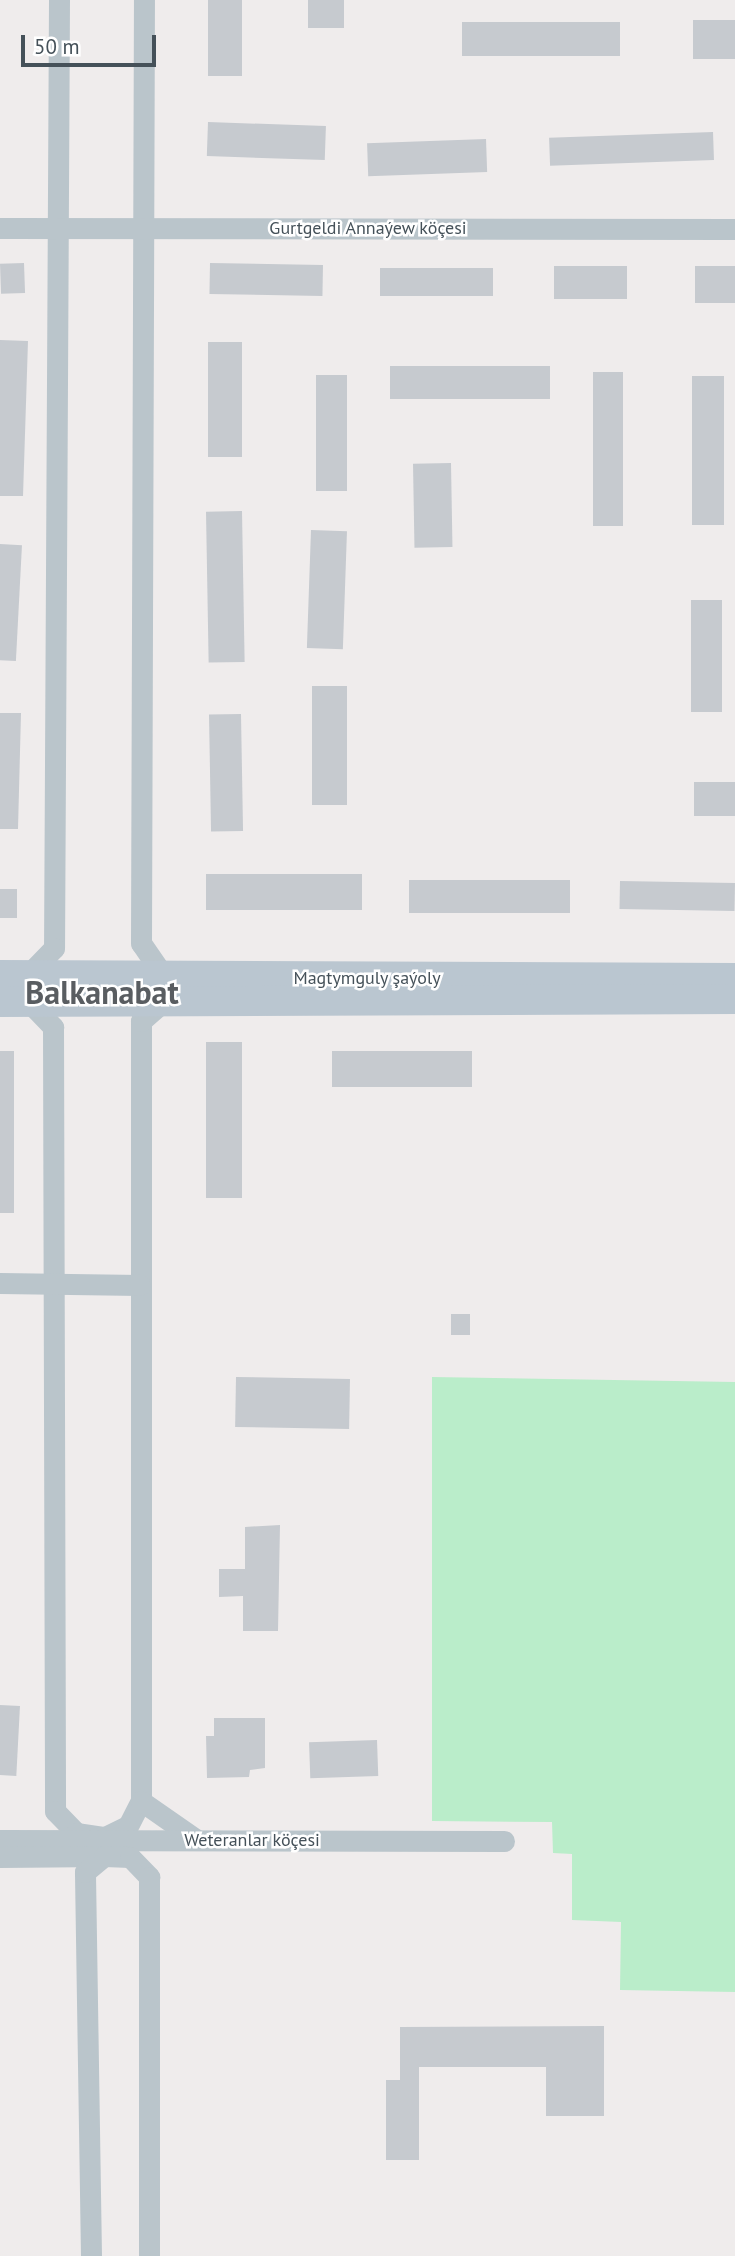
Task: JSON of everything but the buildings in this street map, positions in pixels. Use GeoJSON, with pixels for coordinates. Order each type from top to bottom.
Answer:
{"type":"FeatureCollection","features":[{"type":"Feature","properties":{"kind":"street"},"geometry":{"type":"LineString","coordinates":[[9,1840],[47,1826],[55,1811],[56,1283],[53,1027],[14,989],[54,948],[55,229],[59,0]]}},
{"type":"Feature","properties":{"kind":"street"},"geometry":{"type":"LineString","coordinates":[[90,2256],[85,1872],[105,1847],[128,1826],[141,1801],[141,1021],[164,989],[141,943],[144,0]]}},
{"type":"Feature","properties":{"kind":"street","name":"Gurtgeldi Annaýew köçesi"},"geometry":{"type":"LineString","coordinates":[[0,228],[735,229]]}},
{"type":"Feature","properties":{"kind":"street","name":"Magtymguly şaýoly"},"geometry":{"type":"LineString","coordinates":[[164,989],[735,978]]}},
{"type":"Feature","properties":{"kind":"street","name":"Magtymguly şaýoly"},"geometry":{"type":"LineString","coordinates":[[14,989],[735,999]]}},
{"type":"Feature","properties":{"kind":"street"},"geometry":{"type":"LineString","coordinates":[[0,1283],[140,1285]]}},
{"type":"Feature","properties":{"kind":"street"},"geometry":{"type":"LineString","coordinates":[[141,1801],[197,1840]]}},
{"type":"Feature","properties":{"kind":"street"},"geometry":{"type":"LineString","coordinates":[[55,1811],[76,1833],[130,1857],[149,1877],[149,2256]]}},
{"type":"Feature","properties":{"kind":"street","name":"Weteranlar köçesi"},"geometry":{"type":"LineString","coordinates":[[9,1840],[105,1847],[197,1840],[504,1841]]}},
{"type":"Feature","properties":{"kind":"street"},"geometry":{"type":"LineString","coordinates":[[0,1857],[105,1847]]}},
{"type":"Feature","properties":{"kind":"green space"},"geometry":{"type":"Polygon","coordinates":[[[432,1377],[735,1382],[735,1992],[620,1990],[621,1922],[572,1920],[572,1854],[553,1853],[552,1822],[432,1821],[432,1377]]]}},
{"type":"Feature","properties":{"kind":"district","name":"Balkanabat"},"geometry":{"type":"Point","coordinates":[102,992]}}]}
